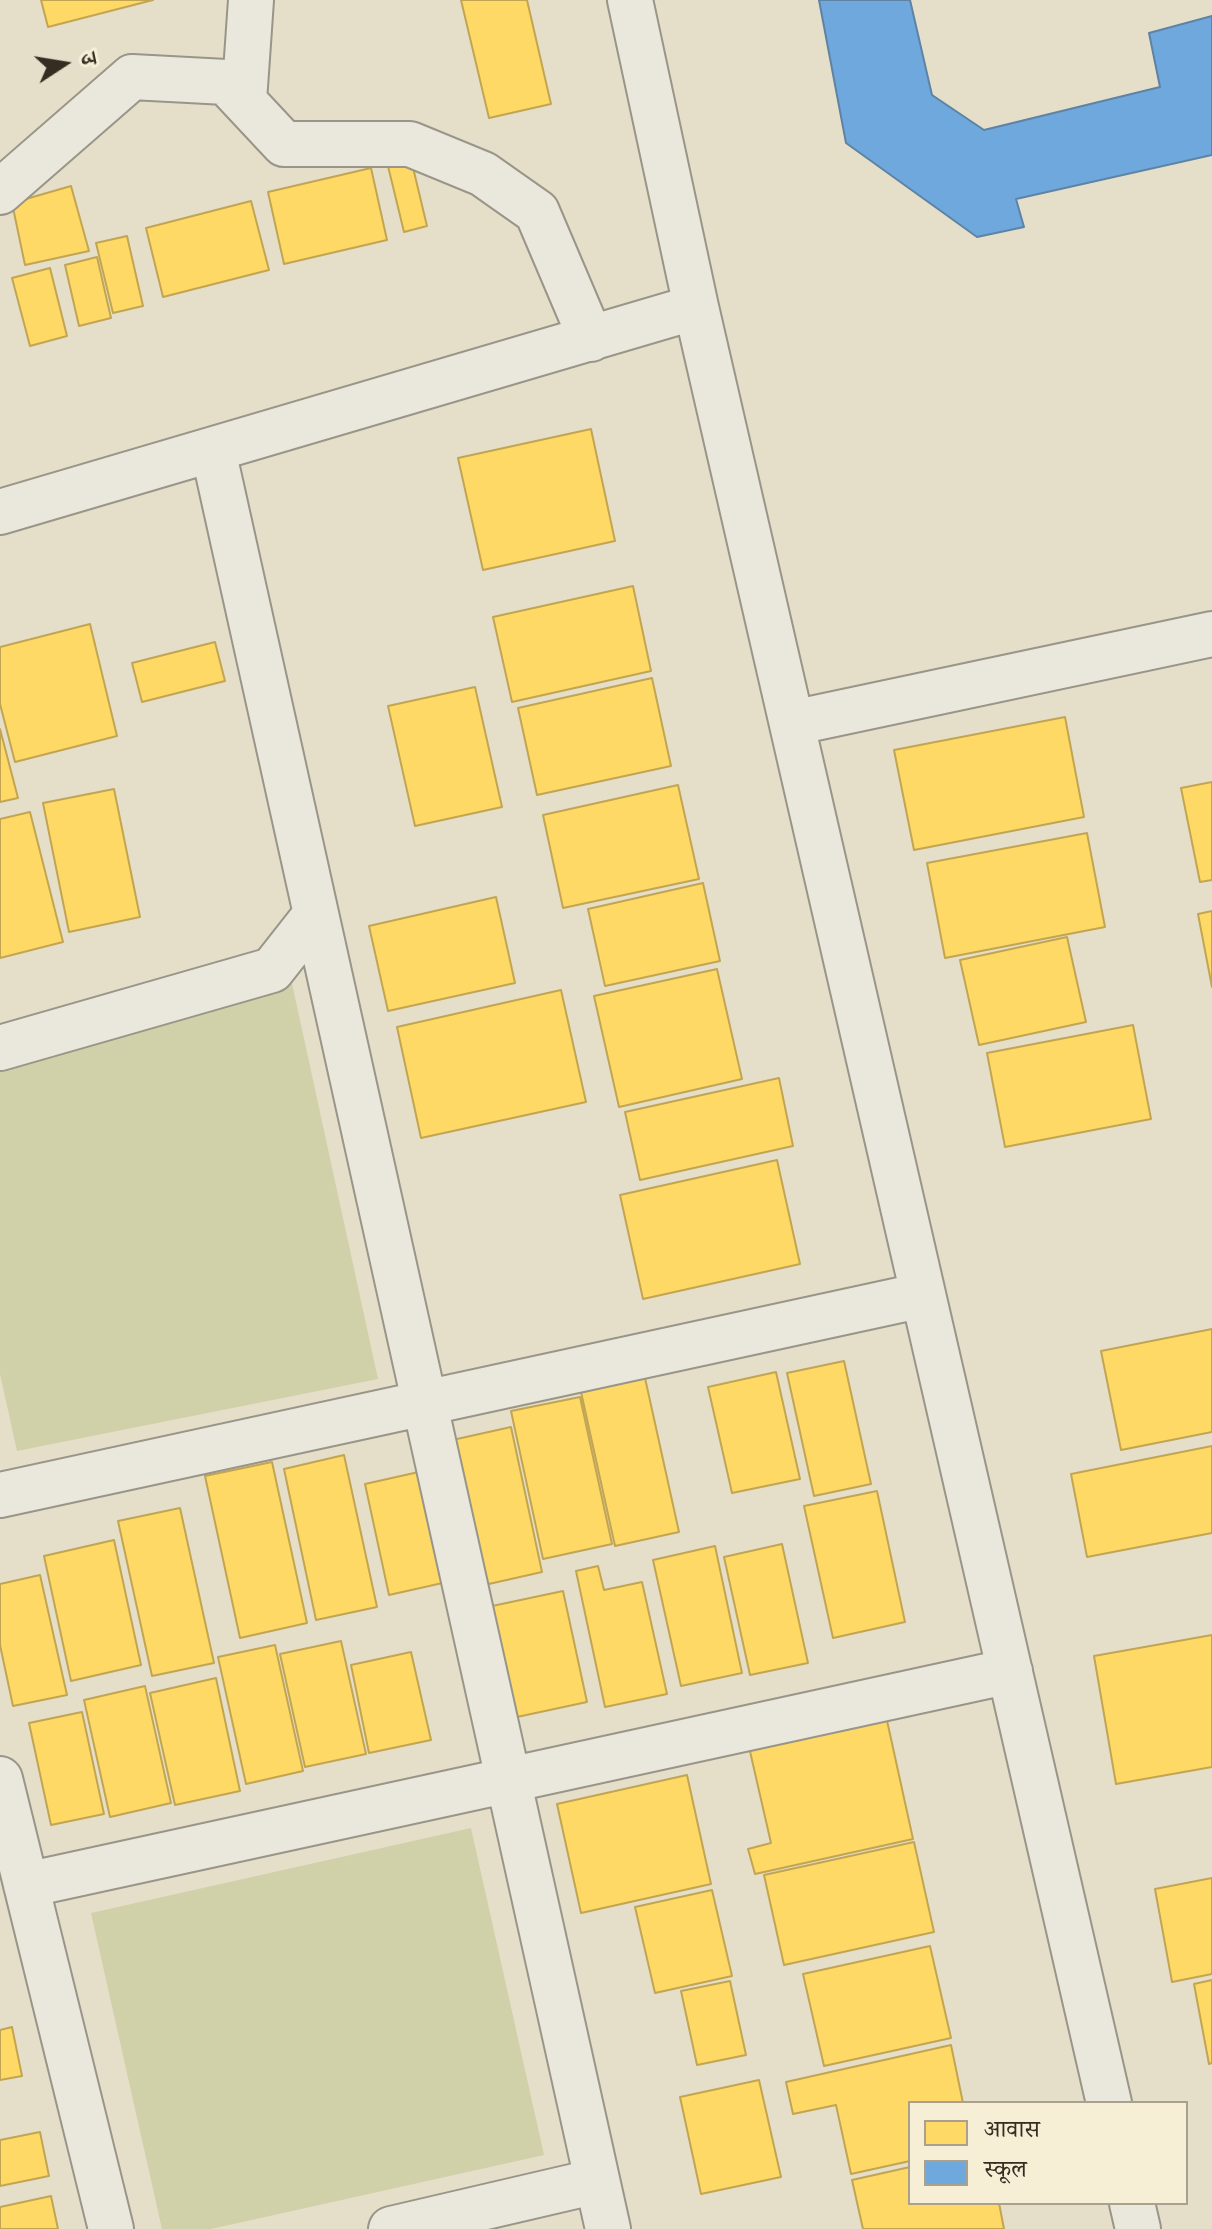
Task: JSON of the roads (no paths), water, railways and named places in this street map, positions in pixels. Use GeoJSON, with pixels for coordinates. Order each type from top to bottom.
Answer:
{"type":"FeatureCollection","features":[{"type":"Feature","properties":{"kind":"street"},"geometry":{"type":"LineString","coordinates":[[244,101],[251,0]]}},
{"type":"Feature","properties":{"kind":"street"},"geometry":{"type":"LineString","coordinates":[[630,0],[696,307],[1109,2101]]}},
{"type":"Feature","properties":{"kind":"street"},"geometry":{"type":"LineString","coordinates":[[0,192],[132,77],[226,82],[284,144],[410,144],[483,174],[537,212],[591,339]]}},
{"type":"Feature","properties":{"kind":"street"},"geometry":{"type":"LineString","coordinates":[[0,512],[696,307]]}},
{"type":"Feature","properties":{"kind":"street"},"geometry":{"type":"LineString","coordinates":[[213,450],[608,2229]]}},
{"type":"Feature","properties":{"kind":"street"},"geometry":{"type":"LineString","coordinates":[[792,723],[1212,634]]}},
{"type":"Feature","properties":{"kind":"street"},"geometry":{"type":"LineString","coordinates":[[0,1048],[272,970],[316,914]]}},
{"type":"Feature","properties":{"kind":"street"},"geometry":{"type":"LineString","coordinates":[[0,1495],[923,1295]]}},
{"type":"Feature","properties":{"kind":"street"},"geometry":{"type":"LineString","coordinates":[[26,1885],[1010,1671]]}},
{"type":"Feature","properties":{"kind":"street"},"geometry":{"type":"LineString","coordinates":[[0,1779],[111,2229]]}},
{"type":"Feature","properties":{"kind":"street"},"geometry":{"type":"LineString","coordinates":[[391,2229],[597,2181]]}},
{"type":"Feature","properties":{"kind":"street"},"geometry":{"type":"LineString","coordinates":[[1132,2205],[1138,2229]]}}]}
